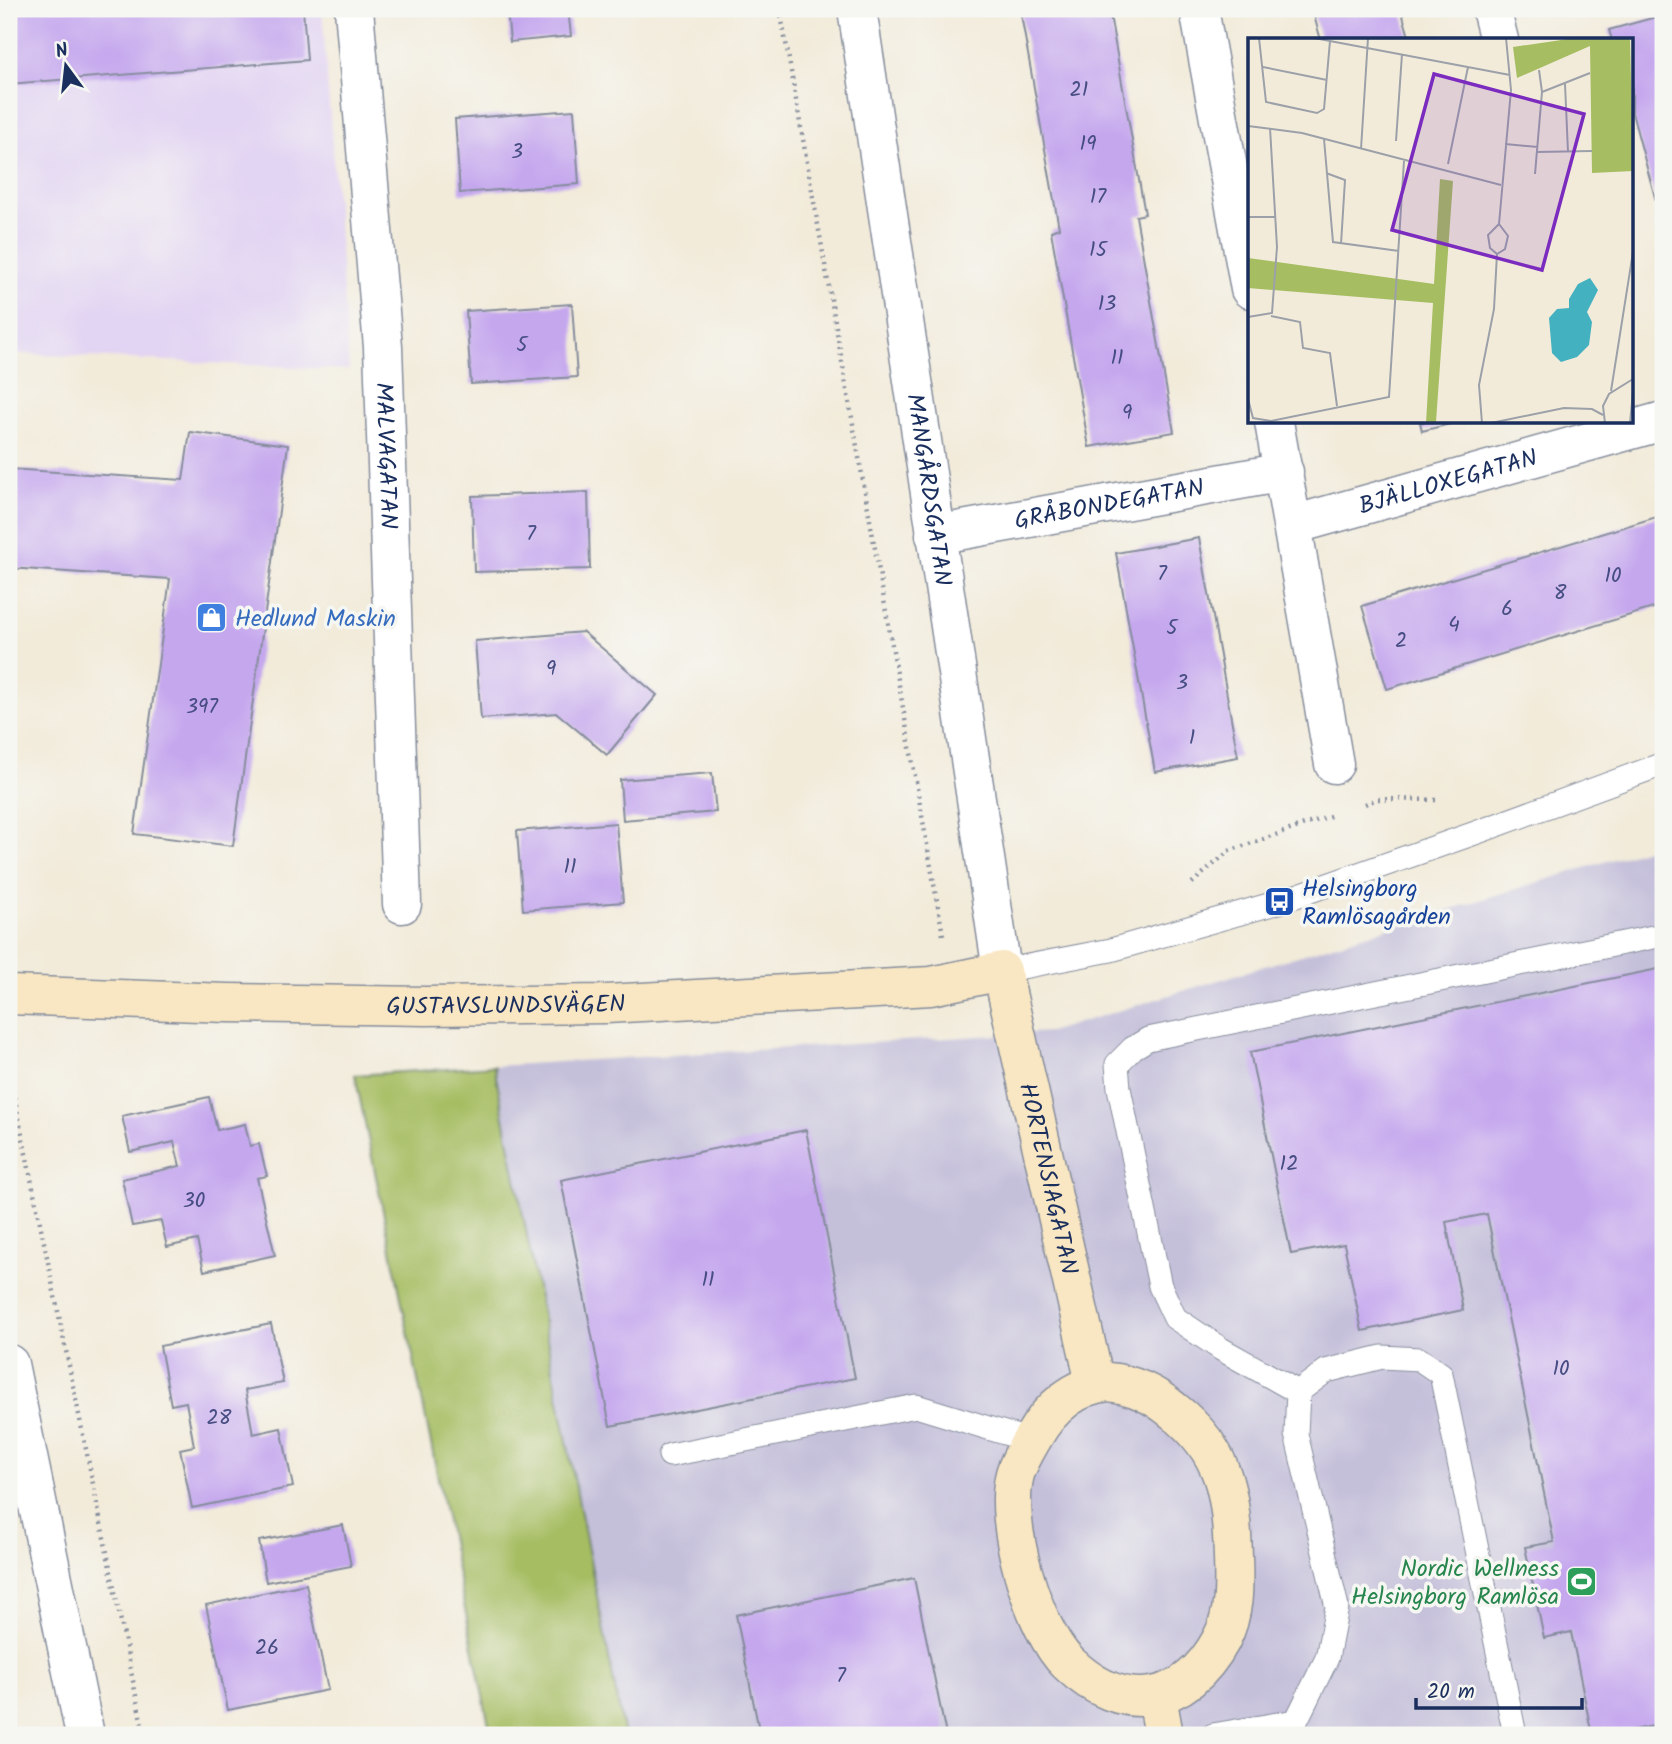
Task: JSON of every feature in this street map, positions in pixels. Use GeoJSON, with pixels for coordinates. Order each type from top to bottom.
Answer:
{"type":"FeatureCollection","features":[{"type":"Feature","properties":{"kind":"street","name":"MALVAGATAN"},"geometry":{"type":"LineString","coordinates":[[354,9],[383,347],[402,904]]}},
{"type":"Feature","properties":{"kind":"street","name":"MANGÅRDSGATAN"},"geometry":{"type":"LineString","coordinates":[[857,9],[1002,971]]}},
{"type":"Feature","properties":{"kind":"street"},"geometry":{"type":"LineString","coordinates":[[1199,9],[1248,278]]}},
{"type":"Feature","properties":{"kind":"street"},"geometry":{"type":"LineString","coordinates":[[1491,9],[1498,38]]}},
{"type":"Feature","properties":{"kind":"street","name":"BJÄLLOXEGATAN"},"geometry":{"type":"LineString","coordinates":[[1293,525],[1603,430],[1663,421]]}},
{"type":"Feature","properties":{"kind":"street"},"geometry":{"type":"LineString","coordinates":[[1274,424],[1334,764]]}},
{"type":"Feature","properties":{"kind":"street","name":"GRÅBONDEGATAN"},"geometry":{"type":"LineString","coordinates":[[935,535],[1283,472]]}},
{"type":"Feature","properties":{"kind":"street","name":"GUSTAVSLUNDSVÄGEN"},"geometry":{"type":"LineString","coordinates":[[9,995],[399,1006],[606,1004],[931,986],[1002,971]]}},
{"type":"Feature","properties":{"kind":"street","name":"HORTENSIAGATAN"},"geometry":{"type":"LineString","coordinates":[[1002,971],[1095,1383]]}},
{"type":"Feature","properties":{"kind":"street"},"geometry":{"type":"LineString","coordinates":[[9,1364],[85,1735]]}},
{"type":"Feature","properties":{"kind":"street"},"geometry":{"type":"LineString","coordinates":[[1095,1383],[1122,1383],[1147,1392],[1165,1403],[1204,1438],[1225,1482],[1231,1515],[1234,1588],[1225,1632],[1203,1666],[1170,1692],[1157,1697],[1142,1698],[1119,1693],[1086,1677],[1068,1662],[1052,1643],[1043,1626],[1019,1557],[1012,1524],[1015,1475],[1031,1441],[1052,1411],[1071,1394],[1095,1383]]}},
{"type":"Feature","properties":{"kind":"street"},"geometry":{"type":"LineString","coordinates":[[1157,1697],[1164,1735]]}},
{"type":"Feature","properties":{"kind":"lane"},"geometry":{"type":"LineString","coordinates":[[1002,971],[1111,950],[1279,902],[1663,764]]}},
{"type":"Feature","properties":{"kind":"lane"},"geometry":{"type":"LineString","coordinates":[[1298,1392],[1221,1349],[1175,1318],[1160,1286],[1119,1088],[1117,1064],[1133,1048],[1148,1039],[1663,935]]}},
{"type":"Feature","properties":{"kind":"lane"},"geometry":{"type":"LineString","coordinates":[[1298,1392],[1326,1371],[1382,1357],[1419,1359],[1441,1374],[1515,1735]]}},
{"type":"Feature","properties":{"kind":"lane"},"geometry":{"type":"LineString","coordinates":[[1213,1735],[1302,1728],[1327,1658],[1337,1607],[1296,1434],[1298,1392]]}},
{"type":"Feature","properties":{"kind":"lane"},"geometry":{"type":"LineString","coordinates":[[670,1455],[916,1406],[1031,1441]]}},
{"type":"Feature","properties":{"kind":"path"},"geometry":{"type":"LineString","coordinates":[[779,9],[945,944]]}},
{"type":"Feature","properties":{"kind":"path"},"geometry":{"type":"LineString","coordinates":[[1354,807],[1377,799],[1440,800]]}},
{"type":"Feature","properties":{"kind":"path"},"geometry":{"type":"LineString","coordinates":[[1187,887],[1229,851],[1343,811]]}},
{"type":"Feature","properties":{"kind":"path"},"geometry":{"type":"LineString","coordinates":[[9,1070],[144,1735]]}},
{"type":"Feature","properties":{"kind":"shaded area"},"geometry":{"type":"Polygon","coordinates":[[[9,9],[322,9],[349,370],[9,353],[9,9]]]}},
{"type":"Feature","properties":{"kind":"shaded area"},"geometry":{"type":"Polygon","coordinates":[[[1663,844],[1663,1735],[624,1735],[494,1066],[1049,1032],[1663,844]]]}},
{"type":"Feature","properties":{"kind":"green space"},"geometry":{"type":"Polygon","coordinates":[[[494,1066],[624,1735],[491,1735],[355,1075],[494,1066]]]}},
{"type":"Feature","properties":{"kind":"building"},"geometry":{"type":"Polygon","coordinates":[[[9,9],[303,9],[307,60],[9,84],[9,9]]]}},
{"type":"Feature","properties":{"kind":"building"},"geometry":{"type":"Polygon","coordinates":[[[507,9],[568,9],[571,36],[510,42],[507,9]]]}},
{"type":"Feature","properties":{"kind":"building"},"geometry":{"type":"Polygon","coordinates":[[[1020,9],[1109,9],[1145,214],[1136,216],[1174,432],[1089,447],[1051,231],[1059,228],[1020,9]]]}},
{"type":"Feature","properties":{"kind":"building"},"geometry":{"type":"Polygon","coordinates":[[[1312,9],[1401,9],[1409,38],[1320,38],[1312,9]]]}},
{"type":"Feature","properties":{"kind":"building"},"geometry":{"type":"Polygon","coordinates":[[[1663,15],[1663,223],[1634,120],[1634,38],[1611,38],[1609,30],[1663,15]]]}},
{"type":"Feature","properties":{"kind":"building"},"geometry":{"type":"Polygon","coordinates":[[[574,110],[579,184],[460,193],[455,119],[574,110]]]}},
{"type":"Feature","properties":{"kind":"building"},"geometry":{"type":"Polygon","coordinates":[[[572,304],[577,377],[471,384],[466,311],[572,304]]]}},
{"type":"Feature","properties":{"kind":"building"},"geometry":{"type":"Polygon","coordinates":[[[1420,424],[1450,424],[1422,431],[1420,424]]]}},
{"type":"Feature","properties":{"kind":"building"},"geometry":{"type":"Polygon","coordinates":[[[190,432],[288,445],[233,846],[134,834],[170,579],[9,568],[9,469],[183,480],[190,432]]]}},
{"type":"Feature","properties":{"kind":"building"},"geometry":{"type":"Polygon","coordinates":[[[588,492],[590,569],[474,572],[472,496],[588,492]]]}},
{"type":"Feature","properties":{"kind":"building"},"geometry":{"type":"Polygon","coordinates":[[[1663,515],[1663,605],[1387,689],[1362,606],[1663,515]]]}},
{"type":"Feature","properties":{"kind":"building"},"geometry":{"type":"Polygon","coordinates":[[[1199,538],[1238,757],[1155,772],[1116,553],[1199,538]]]}},
{"type":"Feature","properties":{"kind":"building"},"geometry":{"type":"Polygon","coordinates":[[[583,632],[657,695],[607,755],[557,713],[481,719],[475,641],[583,632]]]}},
{"type":"Feature","properties":{"kind":"building"},"geometry":{"type":"Polygon","coordinates":[[[712,773],[716,812],[623,820],[620,780],[712,773]]]}},
{"type":"Feature","properties":{"kind":"building"},"geometry":{"type":"Polygon","coordinates":[[[616,823],[623,902],[523,910],[517,831],[616,823]]]}},
{"type":"Feature","properties":{"kind":"building"},"geometry":{"type":"Polygon","coordinates":[[[1663,968],[1663,1724],[1610,1735],[1592,1735],[1571,1632],[1544,1638],[1525,1547],[1554,1542],[1487,1214],[1446,1222],[1463,1310],[1362,1331],[1344,1244],[1291,1254],[1250,1052],[1663,968]]]}},
{"type":"Feature","properties":{"kind":"building"},"geometry":{"type":"Polygon","coordinates":[[[209,1097],[217,1130],[245,1124],[250,1146],[259,1144],[267,1176],[257,1178],[275,1255],[204,1271],[197,1240],[167,1247],[161,1221],[132,1226],[122,1179],[180,1166],[174,1142],[130,1152],[122,1116],[209,1097]]]}},
{"type":"Feature","properties":{"kind":"building"},"geometry":{"type":"Polygon","coordinates":[[[806,1130],[855,1378],[610,1426],[561,1180],[806,1130]]]}},
{"type":"Feature","properties":{"kind":"building"},"geometry":{"type":"Polygon","coordinates":[[[271,1324],[283,1383],[245,1390],[253,1434],[281,1428],[293,1487],[192,1508],[180,1449],[194,1446],[186,1402],[171,1405],[160,1346],[271,1324]]]}},
{"type":"Feature","properties":{"kind":"building"},"geometry":{"type":"Polygon","coordinates":[[[343,1525],[351,1566],[266,1582],[259,1541],[343,1525]]]}},
{"type":"Feature","properties":{"kind":"building"},"geometry":{"type":"Polygon","coordinates":[[[914,1578],[946,1735],[760,1735],[736,1615],[914,1578]]]}},
{"type":"Feature","properties":{"kind":"building"},"geometry":{"type":"Polygon","coordinates":[[[306,1584],[328,1690],[228,1710],[206,1605],[306,1584]]]}},
{"type":"Feature","properties":{"kind":"place","name":"Hedlund Maskin"},"geometry":{"type":"Point","coordinates":[212,618]}},
{"type":"Feature","properties":{"kind":"place","name":"Helsingborg Ramlösagården"},"geometry":{"type":"Point","coordinates":[1279,902]}},
{"type":"Feature","properties":{"kind":"place","name":"Nordic Wellness Helsingborg Ramlösa"},"geometry":{"type":"Point","coordinates":[1582,1582]}}]}
